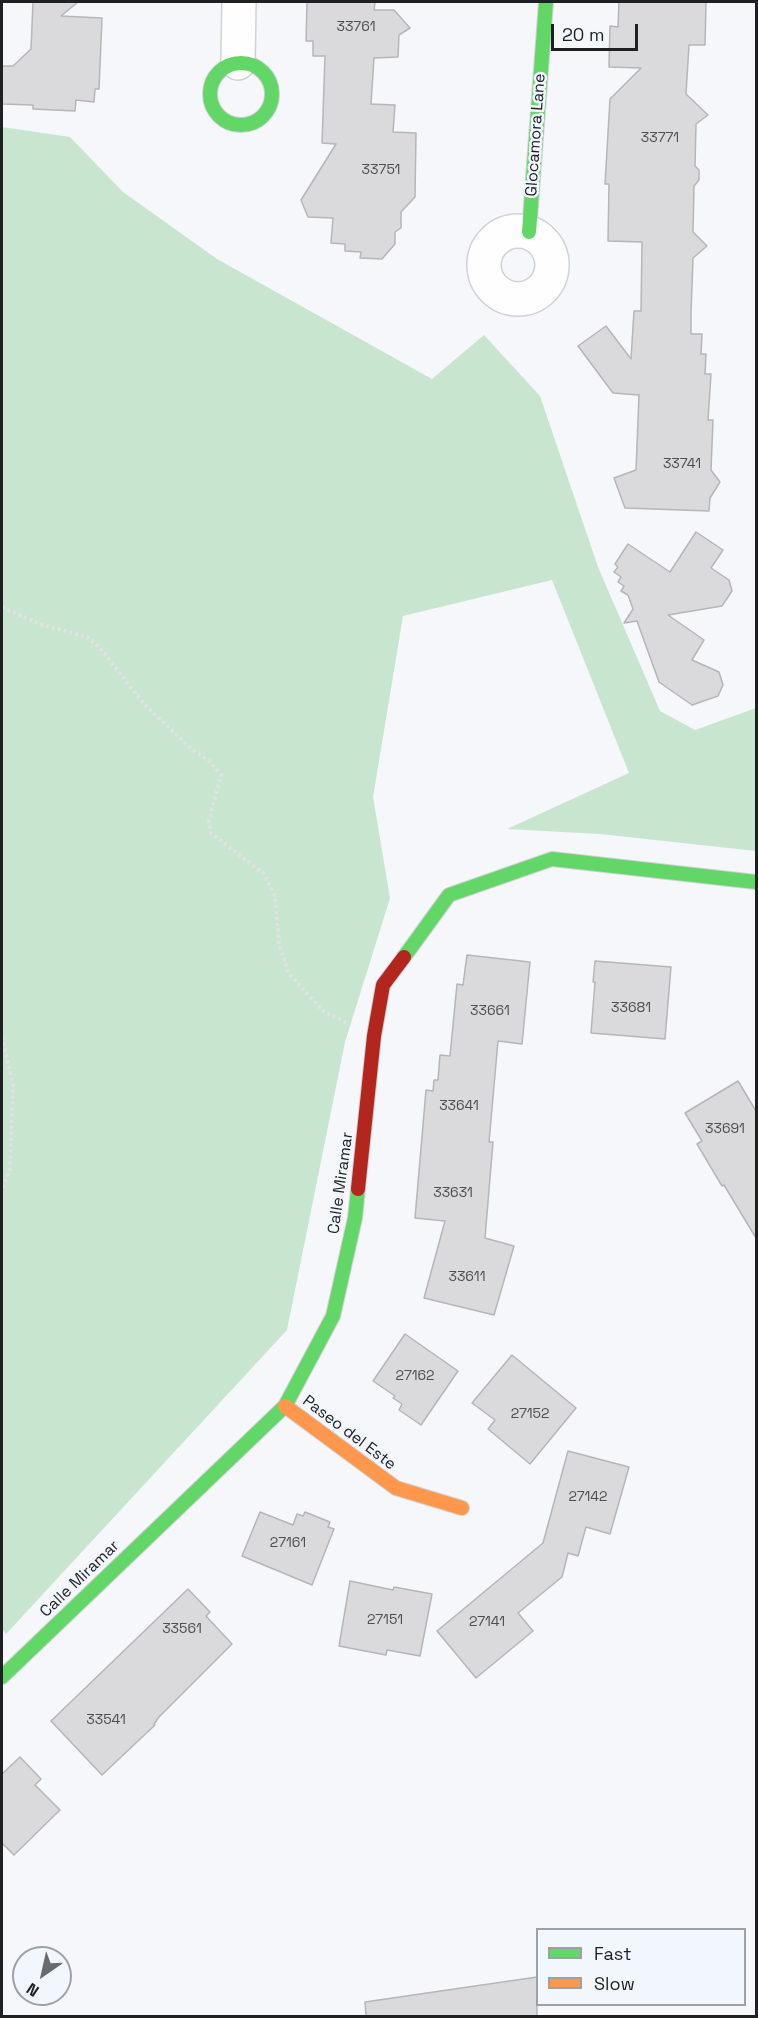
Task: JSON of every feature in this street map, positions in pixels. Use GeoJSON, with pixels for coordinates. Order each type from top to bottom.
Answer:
{"type":"FeatureCollection","features":[{"type":"Feature","properties":{"kind":"street"},"geometry":{"type":"LineString","coordinates":[[238,63],[239,2]]}},
{"type":"Feature","properties":{"kind":"street","name":"Glocamora Lane"},"geometry":{"type":"LineString","coordinates":[[529,232],[546,2]]}},
{"type":"Feature","properties":{"kind":"street"},"geometry":{"type":"LineString","coordinates":[[238,63],[261,70],[272,92],[270,104],[264,115],[255,122],[243,125],[231,124],[220,118],[213,108],[210,96],[211,84],[217,74],[226,67],[238,63]]}},
{"type":"Feature","properties":{"kind":"street","name":"Calle Miramar"},"geometry":{"type":"LineString","coordinates":[[2,1677],[285,1406],[333,1316],[355,1218],[374,1036],[383,985],[449,895],[552,860],[756,882]]}},
{"type":"Feature","properties":{"kind":"street","name":"Paseo del Este"},"geometry":{"type":"LineString","coordinates":[[285,1406],[396,1488],[462,1508]]}},
{"type":"Feature","properties":{"kind":"path"},"geometry":{"type":"LineString","coordinates":[[2,607],[42,625],[87,637],[100,649],[144,704],[194,751],[209,761],[221,775],[209,821],[211,833],[264,874],[275,896],[279,943],[289,974],[323,1011],[374,1036]]}},
{"type":"Feature","properties":{"kind":"path"},"geometry":{"type":"LineString","coordinates":[[2,1038],[13,1084],[10,1170],[2,1189]]}},
{"type":"Feature","properties":{"kind":"green space"},"geometry":{"type":"Polygon","coordinates":[[[2,127],[70,137],[123,192],[217,259],[432,379],[484,335],[540,396],[598,567],[660,711],[695,730],[756,708],[756,851],[600,834],[507,829],[629,773],[552,580],[403,616],[373,797],[390,898],[345,1042],[287,1330],[6,1634],[2,1628],[2,127]]]}},
{"type":"Feature","properties":{"kind":"building"},"geometry":{"type":"Polygon","coordinates":[[[33,2],[78,2],[61,16],[102,18],[99,89],[95,89],[94,102],[76,100],[75,111],[33,109],[33,105],[2,104],[2,66],[13,66],[31,49],[33,2]]]}},
{"type":"Feature","properties":{"kind":"building"},"geometry":{"type":"Polygon","coordinates":[[[307,2],[375,2],[374,10],[394,10],[410,28],[399,35],[398,57],[374,58],[371,104],[395,105],[393,132],[416,133],[415,197],[401,212],[401,228],[395,232],[395,244],[382,259],[360,258],[361,252],[345,251],[345,244],[331,243],[333,218],[308,217],[301,200],[336,144],[322,143],[325,56],[313,56],[313,41],[306,41],[307,2]]]}},
{"type":"Feature","properties":{"kind":"building"},"geometry":{"type":"Polygon","coordinates":[[[619,2],[706,2],[705,45],[689,45],[686,94],[708,115],[696,124],[695,166],[699,170],[699,180],[694,186],[693,232],[707,246],[693,258],[691,334],[702,334],[701,354],[706,354],[705,374],[711,374],[708,420],[713,420],[711,470],[720,482],[710,498],[709,511],[625,508],[614,478],[636,470],[639,395],[613,393],[578,346],[606,326],[631,359],[634,311],[641,311],[642,242],[608,241],[609,184],[605,184],[610,99],[641,68],[609,67],[610,26],[618,27],[619,2]]]}},
{"type":"Feature","properties":{"kind":"building"},"geometry":{"type":"Polygon","coordinates":[[[696,532],[723,550],[711,568],[729,580],[732,591],[722,606],[668,615],[704,640],[692,660],[719,672],[723,685],[718,696],[692,705],[659,682],[637,621],[624,623],[633,609],[628,595],[621,591],[624,586],[618,582],[621,577],[614,572],[618,567],[615,564],[628,544],[670,572],[696,532]]]}},
{"type":"Feature","properties":{"kind":"building"},"geometry":{"type":"Polygon","coordinates":[[[467,955],[530,962],[522,1044],[498,1041],[489,1142],[493,1142],[485,1238],[514,1246],[494,1315],[424,1298],[445,1221],[415,1218],[426,1090],[433,1091],[434,1080],[438,1080],[440,1055],[450,1056],[457,984],[463,985],[467,955]]]}},
{"type":"Feature","properties":{"kind":"building"},"geometry":{"type":"Polygon","coordinates":[[[595,961],[671,967],[665,1039],[591,1033],[595,961]]]}},
{"type":"Feature","properties":{"kind":"building"},"geometry":{"type":"Polygon","coordinates":[[[738,1081],[756,1111],[756,1238],[697,1144],[702,1141],[685,1113],[738,1081]]]}},
{"type":"Feature","properties":{"kind":"building"},"geometry":{"type":"Polygon","coordinates":[[[405,1334],[458,1371],[421,1425],[399,1410],[402,1404],[393,1398],[395,1396],[373,1381],[405,1334]]]}},
{"type":"Feature","properties":{"kind":"building"},"geometry":{"type":"Polygon","coordinates":[[[512,1355],[576,1408],[530,1464],[488,1429],[495,1420],[472,1403],[512,1355]]]}},
{"type":"Feature","properties":{"kind":"building"},"geometry":{"type":"Polygon","coordinates":[[[568,1451],[629,1467],[610,1534],[586,1527],[578,1556],[568,1553],[562,1577],[518,1613],[533,1631],[476,1678],[437,1631],[543,1543],[568,1451]]]}},
{"type":"Feature","properties":{"kind":"building"},"geometry":{"type":"Polygon","coordinates":[[[260,1512],[293,1525],[297,1514],[303,1516],[305,1512],[330,1522],[328,1527],[334,1529],[312,1585],[242,1556],[260,1512]]]}},
{"type":"Feature","properties":{"kind":"building"},"geometry":{"type":"Polygon","coordinates":[[[350,1581],[393,1590],[394,1587],[432,1594],[420,1656],[387,1650],[386,1655],[339,1646],[350,1581]]]}},
{"type":"Feature","properties":{"kind":"building"},"geometry":{"type":"Polygon","coordinates":[[[188,1589],[210,1612],[206,1616],[232,1644],[159,1717],[155,1725],[102,1775],[51,1721],[188,1589]]]}},
{"type":"Feature","properties":{"kind":"building"},"geometry":{"type":"Polygon","coordinates":[[[20,1757],[41,1779],[35,1785],[60,1810],[14,1855],[2,1843],[2,1774],[20,1757]]]}},
{"type":"Feature","properties":{"kind":"building"},"geometry":{"type":"Polygon","coordinates":[[[536,1977],[537,2016],[366,2016],[365,2002],[536,1977]]]}},
{"type":"Feature","properties":{"kind":"traffic: fast"},"geometry":{"type":"LineString","coordinates":[[529,232],[546,2]]}},
{"type":"Feature","properties":{"kind":"traffic: fast"},"geometry":{"type":"LineString","coordinates":[[241,63],[258,68],[263,72],[267,77],[272,94],[267,111],[263,116],[258,120],[241,125],[224,120],[219,116],[215,111],[210,94],[215,77],[219,72],[224,68],[241,63]]}},
{"type":"Feature","properties":{"kind":"traffic: fast"},"geometry":{"type":"LineString","coordinates":[[404,957],[449,895],[552,859],[756,882]]}},
{"type":"Feature","properties":{"kind":"traffic: fast"},"geometry":{"type":"LineString","coordinates":[[2,1677],[285,1406],[333,1316],[355,1218],[358,1189]]}},
{"type":"Feature","properties":{"kind":"traffic: slow"},"geometry":{"type":"LineString","coordinates":[[285,1406],[396,1488],[462,1508]]}},
{"type":"Feature","properties":{"kind":"traffic: jam"},"geometry":{"type":"LineString","coordinates":[[358,1189],[374,1036],[383,985],[404,957]]}}]}
